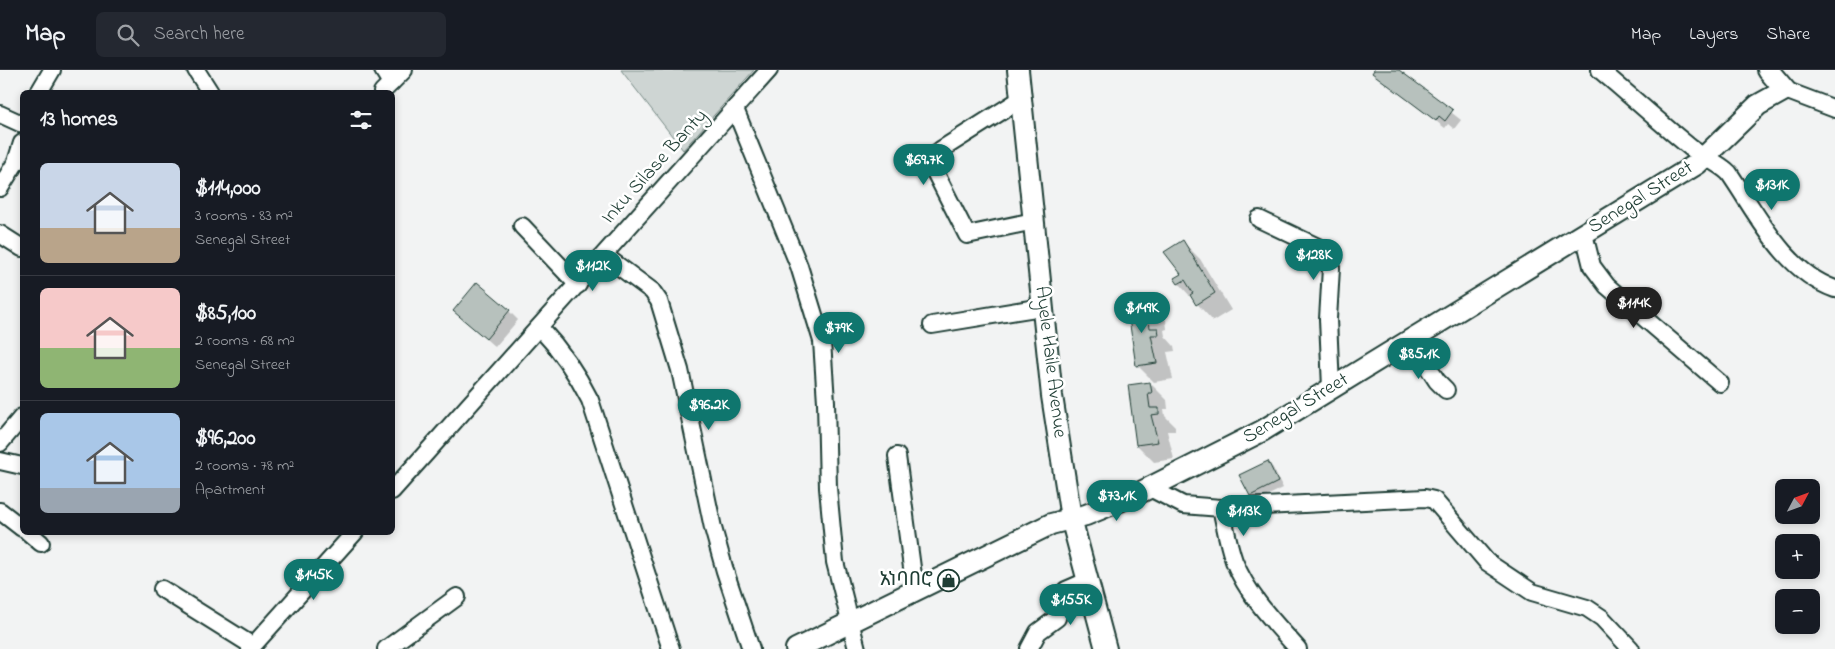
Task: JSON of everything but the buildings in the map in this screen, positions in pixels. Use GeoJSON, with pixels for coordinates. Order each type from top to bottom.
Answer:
{"type":"FeatureCollection","features":[{"type":"Feature","properties":{"kind":"main road","name":"Ayele Haile Avenue"},"geometry":{"type":"LineString","coordinates":[[1018,70],[1052,396],[1071,518],[1106,649]]}},
{"type":"Feature","properties":{"kind":"main road"},"geometry":{"type":"LineString","coordinates":[[1768,70],[1785,90]]}},
{"type":"Feature","properties":{"kind":"main road","name":"Senegal Street"},"geometry":{"type":"LineString","coordinates":[[796,649],[1051,524],[1104,508],[1150,488],[1237,445],[1584,234],[1704,158],[1758,105],[1785,90]]}},
{"type":"Feature","properties":{"kind":"street"},"geometry":{"type":"LineString","coordinates":[[40,90],[52,70]]}},
{"type":"Feature","properties":{"kind":"street"},"geometry":{"type":"LineString","coordinates":[[196,70],[209,90]]}},
{"type":"Feature","properties":{"kind":"street"},"geometry":{"type":"LineString","coordinates":[[385,82],[404,70]]}},
{"type":"Feature","properties":{"kind":"street","name":"Inku Silase Banty"},"geometry":{"type":"LineString","coordinates":[[395,488],[605,256],[769,70]]}},
{"type":"Feature","properties":{"kind":"street"},"geometry":{"type":"LineString","coordinates":[[1600,70],[1704,158],[1720,164],[1729,173],[1776,244],[1816,280],[1835,289]]}},
{"type":"Feature","properties":{"kind":"street"},"geometry":{"type":"LineString","coordinates":[[1785,90],[1835,109]]}},
{"type":"Feature","properties":{"kind":"street"},"geometry":{"type":"LineString","coordinates":[[1021,99],[942,149],[933,156],[932,166],[967,235],[1034,221]]}},
{"type":"Feature","properties":{"kind":"street"},"geometry":{"type":"LineString","coordinates":[[735,109],[799,266],[822,341],[826,402],[828,488],[835,562],[857,649]]}},
{"type":"Feature","properties":{"kind":"street"},"geometry":{"type":"LineString","coordinates":[[0,114],[20,123]]}},
{"type":"Feature","properties":{"kind":"street"},"geometry":{"type":"LineString","coordinates":[[0,188],[16,162],[20,149]]}},
{"type":"Feature","properties":{"kind":"street"},"geometry":{"type":"LineString","coordinates":[[1259,219],[1322,249],[1328,256],[1331,268],[1328,319],[1331,388]]}},
{"type":"Feature","properties":{"kind":"street"},"geometry":{"type":"LineString","coordinates":[[522,226],[578,285]]}},
{"type":"Feature","properties":{"kind":"street"},"geometry":{"type":"LineString","coordinates":[[0,234],[20,247]]}},
{"type":"Feature","properties":{"kind":"street"},"geometry":{"type":"LineString","coordinates":[[1584,234],[1592,266],[1607,286],[1720,383]]}},
{"type":"Feature","properties":{"kind":"street"},"geometry":{"type":"LineString","coordinates":[[605,256],[652,291],[660,301],[680,370],[713,528],[751,649]]}},
{"type":"Feature","properties":{"kind":"street"},"geometry":{"type":"LineString","coordinates":[[932,325],[1042,307]]}},
{"type":"Feature","properties":{"kind":"street"},"geometry":{"type":"LineString","coordinates":[[540,328],[574,369],[590,400],[671,649]]}},
{"type":"Feature","properties":{"kind":"street"},"geometry":{"type":"LineString","coordinates":[[1410,340],[1437,381],[1446,390]]}},
{"type":"Feature","properties":{"kind":"street"},"geometry":{"type":"LineString","coordinates":[[0,443],[20,419]]}},
{"type":"Feature","properties":{"kind":"street"},"geometry":{"type":"LineString","coordinates":[[897,456],[915,590]]}},
{"type":"Feature","properties":{"kind":"street"},"geometry":{"type":"LineString","coordinates":[[0,461],[20,466]]}},
{"type":"Feature","properties":{"kind":"street"},"geometry":{"type":"LineString","coordinates":[[1150,488],[1183,505],[1222,508],[1424,498],[1434,500],[1487,562],[1532,592],[1587,608],[1602,618],[1631,649]]}},
{"type":"Feature","properties":{"kind":"street"},"geometry":{"type":"LineString","coordinates":[[1222,508],[1234,560],[1244,581],[1257,603],[1298,649]]}},
{"type":"Feature","properties":{"kind":"street"},"geometry":{"type":"LineString","coordinates":[[0,511],[20,526]]}},
{"type":"Feature","properties":{"kind":"street"},"geometry":{"type":"LineString","coordinates":[[32,535],[41,543]]}},
{"type":"Feature","properties":{"kind":"street"},"geometry":{"type":"LineString","coordinates":[[162,589],[252,647],[352,535]]}},
{"type":"Feature","properties":{"kind":"street"},"geometry":{"type":"LineString","coordinates":[[1029,649],[1038,632],[1057,618],[1066,590],[1089,580]]}},
{"type":"Feature","properties":{"kind":"street"},"geometry":{"type":"LineString","coordinates":[[386,649],[457,597]]}},
{"type":"Feature","properties":{"kind":"shaded area"},"geometry":{"type":"Polygon","coordinates":[[[621,70],[754,70],[683,150],[621,70]]]}},
{"type":"Feature","properties":{"kind":"place","name":"አነባበሮ"},"geometry":{"type":"Point","coordinates":[949,580]}}]}
